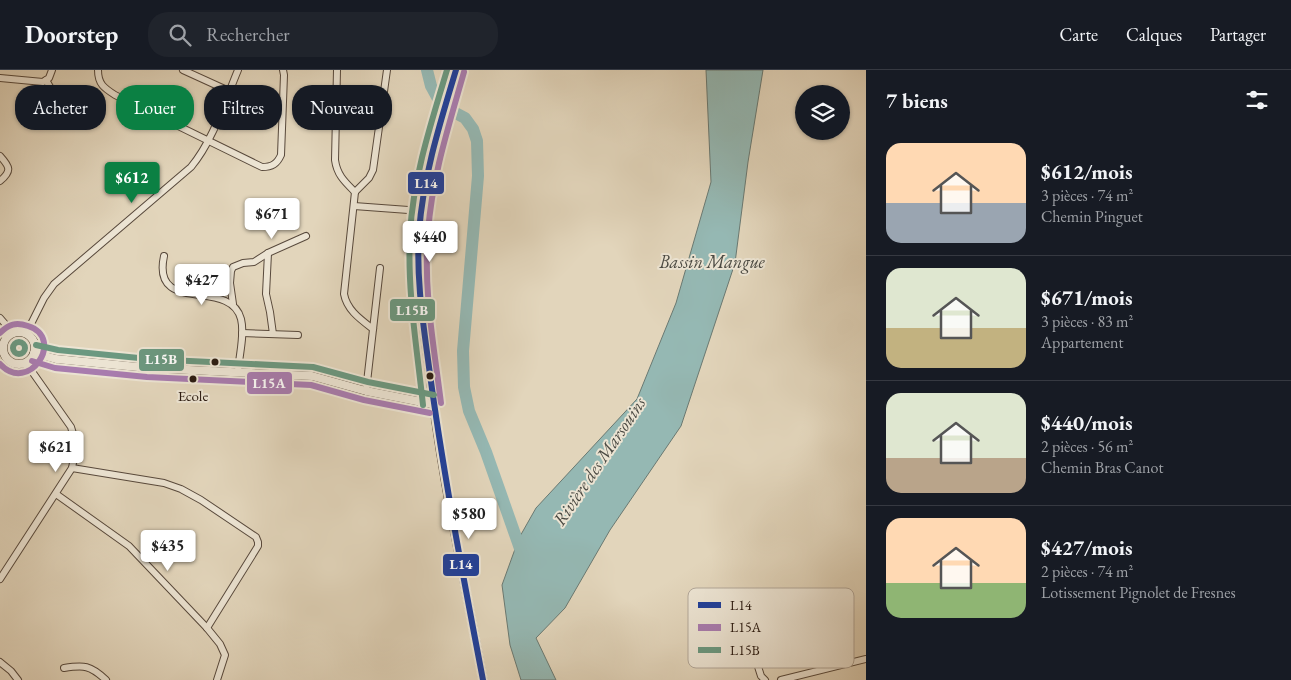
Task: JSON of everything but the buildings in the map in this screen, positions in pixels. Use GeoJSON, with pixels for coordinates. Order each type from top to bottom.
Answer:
{"type":"FeatureCollection","features":[{"type":"Feature","properties":{"kind":"street"},"geometry":{"type":"LineString","coordinates":[[0,78],[43,82],[52,70]]}},
{"type":"Feature","properties":{"kind":"street"},"geometry":{"type":"LineString","coordinates":[[98,70],[99,81],[103,88],[262,167],[274,165],[281,155],[283,70]]}},
{"type":"Feature","properties":{"kind":"street"},"geometry":{"type":"LineString","coordinates":[[183,70],[216,85]]}},
{"type":"Feature","properties":{"kind":"street"},"geometry":{"type":"LineString","coordinates":[[232,85],[238,70]]}},
{"type":"Feature","properties":{"kind":"street"},"geometry":{"type":"LineString","coordinates":[[337,70],[336,166],[341,177],[355,192]]}},
{"type":"Feature","properties":{"kind":"street"},"geometry":{"type":"LineString","coordinates":[[372,328],[353,313],[347,304],[344,294],[355,192],[370,178],[373,170],[387,70]]}},
{"type":"Feature","properties":{"kind":"street"},"geometry":{"type":"LineString","coordinates":[[456,70],[431,157],[422,211],[418,254],[419,290],[432,404],[483,680]]}},
{"type":"Feature","properties":{"kind":"street"},"geometry":{"type":"LineString","coordinates":[[46,80],[49,85]]}},
{"type":"Feature","properties":{"kind":"street"},"geometry":{"type":"LineString","coordinates":[[26,334],[44,298],[54,284],[191,167],[201,154],[212,130]]}},
{"type":"Feature","properties":{"kind":"street"},"geometry":{"type":"LineString","coordinates":[[0,156],[9,170],[6,177],[0,182]]}},
{"type":"Feature","properties":{"kind":"street"},"geometry":{"type":"LineString","coordinates":[[354,206],[422,211]]}},
{"type":"Feature","properties":{"kind":"street"},"geometry":{"type":"LineString","coordinates":[[238,372],[242,333],[240,317],[233,304],[230,283],[233,267],[243,263],[254,262],[268,253],[306,236]]}},
{"type":"Feature","properties":{"kind":"street"},"geometry":{"type":"LineString","coordinates":[[268,253],[266,294],[273,334]]}},
{"type":"Feature","properties":{"kind":"street"},"geometry":{"type":"LineString","coordinates":[[164,256],[165,280],[170,287],[177,291],[227,301],[233,304]]}},
{"type":"Feature","properties":{"kind":"street"},"geometry":{"type":"LineString","coordinates":[[366,391],[380,268]]}},
{"type":"Feature","properties":{"kind":"street"},"geometry":{"type":"LineString","coordinates":[[0,318],[13,333]]}},
{"type":"Feature","properties":{"kind":"street"},"geometry":{"type":"LineString","coordinates":[[13,333],[26,334],[34,341],[34,353],[26,363],[12,363],[1,349],[7,337],[13,333]]}},
{"type":"Feature","properties":{"kind":"street"},"geometry":{"type":"LineString","coordinates":[[242,333],[298,335]]}},
{"type":"Feature","properties":{"kind":"street"},"geometry":{"type":"LineString","coordinates":[[34,353],[56,359],[148,368],[312,376],[366,391],[432,404]]}},
{"type":"Feature","properties":{"kind":"street"},"geometry":{"type":"LineString","coordinates":[[1,577],[72,468],[75,447],[75,436],[71,427],[26,363]]}},
{"type":"Feature","properties":{"kind":"street"},"geometry":{"type":"LineString","coordinates":[[72,468],[164,483],[182,489],[256,537],[258,546],[207,628]]}},
{"type":"Feature","properties":{"kind":"street"},"geometry":{"type":"LineString","coordinates":[[56,494],[129,546],[207,628],[220,644],[224,655],[217,680]]}},
{"type":"Feature","properties":{"kind":"street"},"geometry":{"type":"LineString","coordinates":[[0,662],[18,680]]}},
{"type":"Feature","properties":{"kind":"street"},"geometry":{"type":"LineString","coordinates":[[64,668],[84,666],[94,670],[106,680]]}},
{"type":"Feature","properties":{"kind":"street"},"geometry":{"type":"LineString","coordinates":[[758,668],[765,680]]}},
{"type":"Feature","properties":{"kind":"street"},"geometry":{"type":"LineString","coordinates":[[780,680],[829,668]]}},
{"type":"Feature","properties":{"kind":"water"},"geometry":{"type":"Polygon","coordinates":[[[706,70],[763,70],[748,162],[735,263],[681,426],[610,530],[565,608],[536,638],[556,680],[521,680],[510,645],[502,585],[519,538],[536,508],[637,399],[676,303],[711,182],[706,70]]]}},
{"type":"Feature","properties":{"kind":"waterway"},"geometry":{"type":"LineString","coordinates":[[427,70],[431,86],[437,97],[448,109],[465,118],[473,129],[477,141],[478,176],[463,351],[464,387],[469,411],[486,452],[523,557]]}},
{"type":"Feature","properties":{"kind":"transit line","name":"L15B"},"geometry":{"type":"LineString","coordinates":[[423,405],[411,298],[410,234],[419,171],[447,70]]}},
{"type":"Feature","properties":{"kind":"transit line","name":"L14"},"geometry":{"type":"LineString","coordinates":[[456,70],[433,150],[424,191],[419,232],[418,266],[422,317],[441,446],[483,680]]}},
{"type":"Feature","properties":{"kind":"transit line","name":"L15A"},"geometry":{"type":"LineString","coordinates":[[441,403],[428,296],[428,232],[437,171],[464,72]]}},
{"type":"Feature","properties":{"kind":"transit line","name":"L15A"},"geometry":{"type":"LineString","coordinates":[[0,333],[13,325],[24,325],[39,332],[44,341],[39,361],[32,369],[22,373],[11,372],[0,364]]}},
{"type":"Feature","properties":{"kind":"transit line","name":"L15B"},"geometry":{"type":"LineString","coordinates":[[17,342],[21,342],[25,348],[21,354],[17,354],[13,350],[13,346],[17,342]]}},
{"type":"Feature","properties":{"kind":"transit line","name":"L15B"},"geometry":{"type":"LineString","coordinates":[[36,345],[58,350],[149,359],[313,367],[368,382],[434,395]]}},
{"type":"Feature","properties":{"kind":"transit line","name":"L15A"},"geometry":{"type":"LineString","coordinates":[[32,361],[55,368],[147,377],[311,385],[364,400],[430,413]]}},
{"type":"Feature","properties":{"kind":"place","name":"Ecole"},"geometry":{"type":"Point","coordinates":[193,379]}},
{"type":"Feature","properties":{"kind":"water label","name":"Bassin Mangue"},"geometry":{"type":"Point","coordinates":[712,261]}},
{"type":"Feature","properties":{"kind":"water label","name":"Rivière des Marsouins"},"geometry":{"type":"Point","coordinates":[599,461]}}]}
